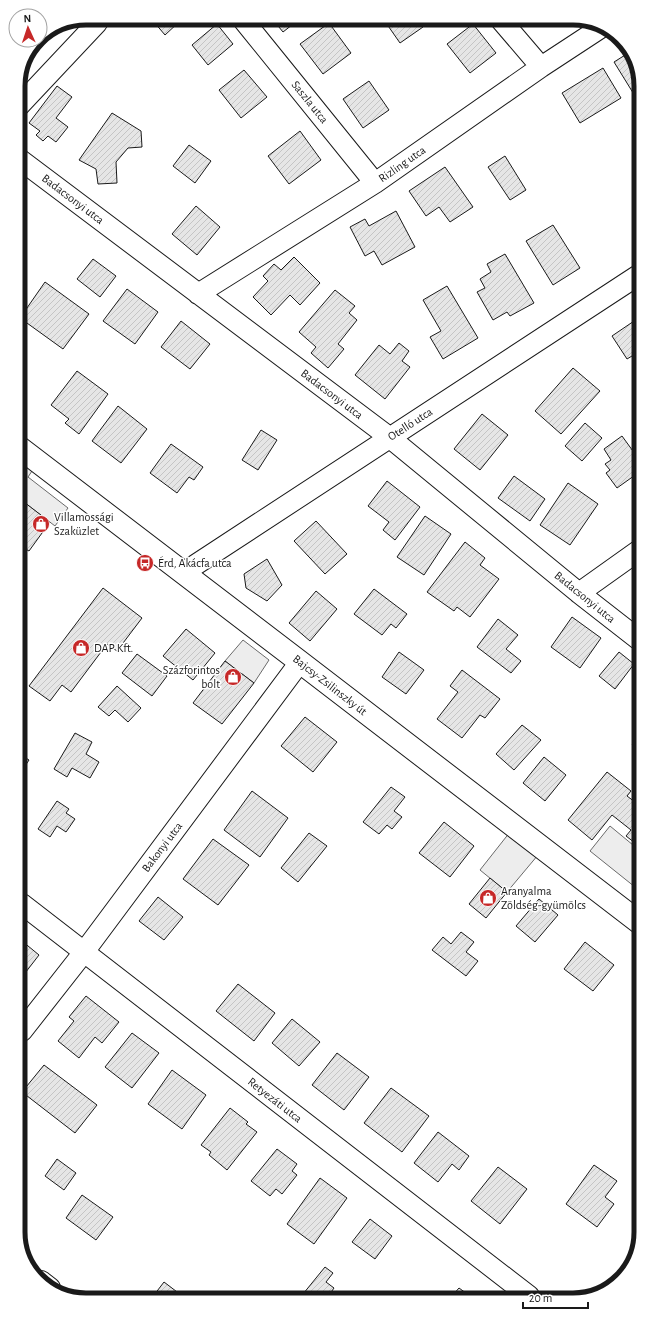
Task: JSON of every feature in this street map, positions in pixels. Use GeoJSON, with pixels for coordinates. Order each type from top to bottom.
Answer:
{"type":"FeatureCollection","features":[{"type":"Feature","properties":{"kind":"main road","name":"Bajcsy-Zsilinszky út"},"geometry":{"type":"LineString","coordinates":[[25,452],[634,918]]}},
{"type":"Feature","properties":{"kind":"street"},"geometry":{"type":"LineString","coordinates":[[25,100],[95,25]]}},
{"type":"Feature","properties":{"kind":"street","name":"Saszla utca"},"geometry":{"type":"LineString","coordinates":[[247,25],[375,182]]}},
{"type":"Feature","properties":{"kind":"street"},"geometry":{"type":"LineString","coordinates":[[505,25],[541,67]]}},
{"type":"Feature","properties":{"kind":"street","name":"Rizling utca"},"geometry":{"type":"LineString","coordinates":[[198,294],[375,182],[541,67],[598,30]]}},
{"type":"Feature","properties":{"kind":"street","name":"Badacsonyi utca"},"geometry":{"type":"LineString","coordinates":[[25,163],[389,437],[579,593],[634,636]]}},
{"type":"Feature","properties":{"kind":"street","name":"Otelló utca"},"geometry":{"type":"LineString","coordinates":[[183,573],[634,278]]}},
{"type":"Feature","properties":{"kind":"street"},"geometry":{"type":"LineString","coordinates":[[579,593],[634,554]]}},
{"type":"Feature","properties":{"kind":"street","name":"Bakonyi utca"},"geometry":{"type":"LineString","coordinates":[[25,1027],[84,952],[300,662]]}},
{"type":"Feature","properties":{"kind":"street","name":"Retyezáti utca"},"geometry":{"type":"LineString","coordinates":[[25,906],[525,1293]]}},
{"type":"Feature","properties":{"kind":"shaded area"},"geometry":{"type":"Polygon","coordinates":[[[25,466],[32,471],[28,477],[68,508],[55,526],[25,503],[25,480],[27,477],[25,476],[25,466]]]}},
{"type":"Feature","properties":{"kind":"shaded area"},"geometry":{"type":"Polygon","coordinates":[[[243,640],[269,660],[254,683],[225,661],[243,640]]]}},
{"type":"Feature","properties":{"kind":"shaded area"},"geometry":{"type":"Polygon","coordinates":[[[610,826],[634,846],[634,886],[590,851],[610,826]]]}},
{"type":"Feature","properties":{"kind":"shaded area"},"geometry":{"type":"Polygon","coordinates":[[[510,832],[538,855],[507,892],[480,870],[510,832]]]}},
{"type":"Feature","properties":{"kind":"building"},"geometry":{"type":"Polygon","coordinates":[[[157,25],[176,25],[165,35],[157,25]]]}},
{"type":"Feature","properties":{"kind":"building"},"geometry":{"type":"Polygon","coordinates":[[[216,25],[218,25],[233,44],[208,65],[192,45],[216,25]]]}},
{"type":"Feature","properties":{"kind":"building"},"geometry":{"type":"Polygon","coordinates":[[[277,25],[292,25],[283,32],[277,25]]]}},
{"type":"Feature","properties":{"kind":"building"},"geometry":{"type":"Polygon","coordinates":[[[326,25],[330,25],[351,53],[323,74],[300,44],[326,25]]]}},
{"type":"Feature","properties":{"kind":"building"},"geometry":{"type":"Polygon","coordinates":[[[387,25],[422,25],[423,27],[400,43],[387,25]]]}},
{"type":"Feature","properties":{"kind":"building"},"geometry":{"type":"Polygon","coordinates":[[[472,25],[474,25],[496,53],[470,73],[447,44],[472,25]]]}},
{"type":"Feature","properties":{"kind":"building"},"geometry":{"type":"Polygon","coordinates":[[[626,55],[633,74],[634,94],[614,62],[626,55]]]}},
{"type":"Feature","properties":{"kind":"building"},"geometry":{"type":"Polygon","coordinates":[[[603,68],[621,98],[580,123],[562,93],[603,68]]]}},
{"type":"Feature","properties":{"kind":"building"},"geometry":{"type":"Polygon","coordinates":[[[244,70],[267,97],[241,118],[219,90],[244,70]]]}},
{"type":"Feature","properties":{"kind":"building"},"geometry":{"type":"Polygon","coordinates":[[[369,81],[389,110],[363,128],[343,99],[369,81]]]}},
{"type":"Feature","properties":{"kind":"building"},"geometry":{"type":"Polygon","coordinates":[[[57,86],[72,97],[56,118],[68,127],[56,142],[48,136],[43,141],[36,135],[40,131],[29,123],[57,86]]]}},
{"type":"Feature","properties":{"kind":"building"},"geometry":{"type":"Polygon","coordinates":[[[112,113],[141,131],[142,147],[128,148],[116,162],[117,183],[98,184],[96,169],[79,160],[112,113]]]}},
{"type":"Feature","properties":{"kind":"building"},"geometry":{"type":"Polygon","coordinates":[[[300,131],[321,160],[289,184],[268,156],[300,131]]]}},
{"type":"Feature","properties":{"kind":"building"},"geometry":{"type":"Polygon","coordinates":[[[189,145],[211,161],[195,183],[173,166],[189,145]]]}},
{"type":"Feature","properties":{"kind":"building"},"geometry":{"type":"Polygon","coordinates":[[[505,156],[526,190],[510,200],[488,167],[505,156]]]}},
{"type":"Feature","properties":{"kind":"building"},"geometry":{"type":"Polygon","coordinates":[[[445,167],[473,207],[450,222],[439,207],[426,216],[409,191],[445,167]]]}},
{"type":"Feature","properties":{"kind":"building"},"geometry":{"type":"Polygon","coordinates":[[[196,206],[220,227],[197,255],[172,234],[196,206]]]}},
{"type":"Feature","properties":{"kind":"building"},"geometry":{"type":"Polygon","coordinates":[[[396,211],[415,247],[382,265],[374,251],[365,256],[350,227],[365,219],[369,226],[396,211]]]}},
{"type":"Feature","properties":{"kind":"building"},"geometry":{"type":"Polygon","coordinates":[[[553,225],[580,268],[553,285],[526,241],[553,225]]]}},
{"type":"Feature","properties":{"kind":"building"},"geometry":{"type":"Polygon","coordinates":[[[505,254],[534,303],[510,316],[507,312],[493,320],[477,292],[485,288],[480,279],[491,272],[487,264],[505,254]]]}},
{"type":"Feature","properties":{"kind":"building"},"geometry":{"type":"Polygon","coordinates":[[[294,257],[320,283],[300,305],[290,295],[271,315],[253,297],[268,281],[263,276],[274,264],[281,270],[294,257]]]}},
{"type":"Feature","properties":{"kind":"building"},"geometry":{"type":"Polygon","coordinates":[[[93,259],[116,276],[100,297],[77,279],[93,259]]]}},
{"type":"Feature","properties":{"kind":"building"},"geometry":{"type":"Polygon","coordinates":[[[45,282],[89,314],[63,349],[25,322],[25,311],[45,282]]]}},
{"type":"Feature","properties":{"kind":"building"},"geometry":{"type":"Polygon","coordinates":[[[447,286],[478,338],[443,359],[430,337],[441,331],[423,300],[447,286]]]}},
{"type":"Feature","properties":{"kind":"building"},"geometry":{"type":"Polygon","coordinates":[[[127,289],[158,312],[135,344],[103,321],[127,289]]]}},
{"type":"Feature","properties":{"kind":"building"},"geometry":{"type":"Polygon","coordinates":[[[335,290],[355,306],[349,313],[357,320],[338,344],[344,349],[328,368],[311,353],[316,347],[299,332],[335,290]]]}},
{"type":"Feature","properties":{"kind":"building"},"geometry":{"type":"Polygon","coordinates":[[[181,321],[210,344],[190,369],[161,347],[181,321]]]}},
{"type":"Feature","properties":{"kind":"building"},"geometry":{"type":"Polygon","coordinates":[[[634,321],[634,355],[627,359],[612,336],[634,321]]]}},
{"type":"Feature","properties":{"kind":"building"},"geometry":{"type":"Polygon","coordinates":[[[399,343],[409,351],[402,361],[410,367],[385,399],[355,375],[379,345],[390,354],[399,343]]]}},
{"type":"Feature","properties":{"kind":"building"},"geometry":{"type":"Polygon","coordinates":[[[573,368],[600,391],[561,434],[535,411],[573,368]]]}},
{"type":"Feature","properties":{"kind":"building"},"geometry":{"type":"Polygon","coordinates":[[[77,371],[108,394],[79,434],[65,423],[69,419],[51,405],[77,371]]]}},
{"type":"Feature","properties":{"kind":"building"},"geometry":{"type":"Polygon","coordinates":[[[118,406],[147,429],[121,463],[92,441],[118,406]]]}},
{"type":"Feature","properties":{"kind":"building"},"geometry":{"type":"Polygon","coordinates":[[[482,414],[508,435],[480,470],[454,449],[482,414]]]}},
{"type":"Feature","properties":{"kind":"building"},"geometry":{"type":"Polygon","coordinates":[[[585,423],[602,438],[582,461],[565,446],[585,423]]]}},
{"type":"Feature","properties":{"kind":"building"},"geometry":{"type":"Polygon","coordinates":[[[261,430],[277,440],[258,470],[242,460],[261,430]]]}},
{"type":"Feature","properties":{"kind":"building"},"geometry":{"type":"Polygon","coordinates":[[[622,436],[634,452],[634,476],[617,488],[606,473],[610,470],[605,464],[611,460],[604,449],[622,436]]]}},
{"type":"Feature","properties":{"kind":"building"},"geometry":{"type":"Polygon","coordinates":[[[171,444],[203,467],[194,480],[189,477],[177,493],[150,473],[171,444]]]}},
{"type":"Feature","properties":{"kind":"building"},"geometry":{"type":"Polygon","coordinates":[[[514,476],[545,499],[530,521],[498,498],[514,476]]]}},
{"type":"Feature","properties":{"kind":"building"},"geometry":{"type":"Polygon","coordinates":[[[387,481],[420,507],[395,540],[383,530],[389,522],[368,506],[387,481]]]}},
{"type":"Feature","properties":{"kind":"building"},"geometry":{"type":"Polygon","coordinates":[[[568,483],[598,504],[570,545],[540,525],[568,483]]]}},
{"type":"Feature","properties":{"kind":"building"},"geometry":{"type":"Polygon","coordinates":[[[25,503],[50,522],[29,551],[25,549],[25,503]]]}},
{"type":"Feature","properties":{"kind":"building"},"geometry":{"type":"Polygon","coordinates":[[[425,516],[451,534],[424,575],[397,557],[425,516]]]}},
{"type":"Feature","properties":{"kind":"building"},"geometry":{"type":"Polygon","coordinates":[[[316,521],[347,554],[325,574],[294,541],[316,521]]]}},
{"type":"Feature","properties":{"kind":"building"},"geometry":{"type":"Polygon","coordinates":[[[465,542],[485,558],[480,565],[499,579],[470,617],[457,607],[454,611],[427,592],[465,542]]]}},
{"type":"Feature","properties":{"kind":"building"},"geometry":{"type":"Polygon","coordinates":[[[267,559],[282,585],[267,601],[246,588],[244,574],[267,559]]]}},
{"type":"Feature","properties":{"kind":"building","name":"DAP Kft."},"geometry":{"type":"Polygon","coordinates":[[[103,588],[142,618],[117,651],[107,644],[71,692],[62,685],[50,701],[29,686],[103,588]]]}},
{"type":"Feature","properties":{"kind":"building"},"geometry":{"type":"Polygon","coordinates":[[[374,589],[407,614],[396,628],[391,624],[382,635],[354,614],[374,589]]]}},
{"type":"Feature","properties":{"kind":"building"},"geometry":{"type":"Polygon","coordinates":[[[316,591],[337,609],[310,641],[289,623],[316,591]]]}},
{"type":"Feature","properties":{"kind":"building"},"geometry":{"type":"Polygon","coordinates":[[[572,617],[601,638],[580,668],[551,647],[572,617]]]}},
{"type":"Feature","properties":{"kind":"building"},"geometry":{"type":"Polygon","coordinates":[[[498,619],[518,635],[506,649],[521,661],[511,673],[477,647],[498,619]]]}},
{"type":"Feature","properties":{"kind":"building"},"geometry":{"type":"Polygon","coordinates":[[[186,629],[215,653],[193,680],[163,656],[186,629]]]}},
{"type":"Feature","properties":{"kind":"building"},"geometry":{"type":"Polygon","coordinates":[[[399,652],[424,670],[406,694],[382,677],[399,652]]]}},
{"type":"Feature","properties":{"kind":"building"},"geometry":{"type":"Polygon","coordinates":[[[619,652],[634,664],[615,689],[599,676],[619,652]]]}},
{"type":"Feature","properties":{"kind":"building"},"geometry":{"type":"Polygon","coordinates":[[[137,654],[167,676],[152,696],[122,673],[137,654]]]}},
{"type":"Feature","properties":{"kind":"building"},"geometry":{"type":"Polygon","coordinates":[[[225,661],[254,683],[222,724],[193,703],[225,661]]]}},
{"type":"Feature","properties":{"kind":"building"},"geometry":{"type":"Polygon","coordinates":[[[462,670],[500,699],[485,718],[480,715],[462,738],[437,719],[458,692],[450,686],[462,670]]]}},
{"type":"Feature","properties":{"kind":"building"},"geometry":{"type":"Polygon","coordinates":[[[117,686],[141,708],[128,722],[115,710],[109,716],[98,707],[117,686]]]}},
{"type":"Feature","properties":{"kind":"building"},"geometry":{"type":"Polygon","coordinates":[[[305,717],[337,742],[313,772],[281,746],[305,717]]]}},
{"type":"Feature","properties":{"kind":"building"},"geometry":{"type":"Polygon","coordinates":[[[522,725],[541,740],[514,770],[496,754],[522,725]]]}},
{"type":"Feature","properties":{"kind":"building"},"geometry":{"type":"Polygon","coordinates":[[[75,733],[92,742],[86,754],[99,762],[90,778],[72,768],[67,777],[54,769],[75,733]]]}},
{"type":"Feature","properties":{"kind":"building"},"geometry":{"type":"Polygon","coordinates":[[[544,757],[566,775],[545,801],[523,783],[544,757]]]}},
{"type":"Feature","properties":{"kind":"building"},"geometry":{"type":"Polygon","coordinates":[[[25,758],[29,760],[25,766],[25,758]]]}},
{"type":"Feature","properties":{"kind":"building"},"geometry":{"type":"Polygon","coordinates":[[[607,772],[631,791],[627,796],[634,801],[634,842],[626,836],[631,830],[612,815],[592,840],[568,820],[607,772]]]}},
{"type":"Feature","properties":{"kind":"building"},"geometry":{"type":"Polygon","coordinates":[[[391,787],[405,797],[394,811],[402,817],[392,829],[387,825],[379,834],[363,822],[391,787]]]}},
{"type":"Feature","properties":{"kind":"building"},"geometry":{"type":"Polygon","coordinates":[[[252,791],[288,818],[260,857],[224,830],[252,791]]]}},
{"type":"Feature","properties":{"kind":"building"},"geometry":{"type":"Polygon","coordinates":[[[57,801],[69,809],[66,813],[75,819],[66,832],[57,826],[50,837],[38,829],[57,801]]]}},
{"type":"Feature","properties":{"kind":"building"},"geometry":{"type":"Polygon","coordinates":[[[444,822],[474,846],[450,877],[419,853],[444,822]]]}},
{"type":"Feature","properties":{"kind":"building"},"geometry":{"type":"Polygon","coordinates":[[[309,833],[327,846],[298,882],[281,868],[309,833]]]}},
{"type":"Feature","properties":{"kind":"building"},"geometry":{"type":"Polygon","coordinates":[[[213,839],[249,865],[218,905],[183,879],[213,839]]]}},
{"type":"Feature","properties":{"kind":"building","name":"Aranyalma Zöldség-gyümölcs"},"geometry":{"type":"Polygon","coordinates":[[[490,878],[507,892],[486,918],[469,904],[490,878]]]}},
{"type":"Feature","properties":{"kind":"building"},"geometry":{"type":"Polygon","coordinates":[[[158,897],[183,917],[164,940],[139,921],[158,897]]]}},
{"type":"Feature","properties":{"kind":"building"},"geometry":{"type":"Polygon","coordinates":[[[539,899],[558,915],[535,942],[516,926],[539,899]]]}},
{"type":"Feature","properties":{"kind":"building"},"geometry":{"type":"Polygon","coordinates":[[[461,932],[474,942],[466,952],[478,961],[466,976],[432,950],[443,937],[451,944],[461,932]]]}},
{"type":"Feature","properties":{"kind":"building"},"geometry":{"type":"Polygon","coordinates":[[[585,942],[614,965],[593,991],[564,969],[585,942]]]}},
{"type":"Feature","properties":{"kind":"building"},"geometry":{"type":"Polygon","coordinates":[[[25,943],[39,955],[25,973],[25,943]]]}},
{"type":"Feature","properties":{"kind":"building"},"geometry":{"type":"Polygon","coordinates":[[[238,984],[275,1013],[254,1041],[216,1011],[238,984]]]}},
{"type":"Feature","properties":{"kind":"building"},"geometry":{"type":"Polygon","coordinates":[[[86,996],[119,1022],[102,1043],[95,1037],[79,1058],[58,1041],[74,1021],[69,1017],[86,996]]]}},
{"type":"Feature","properties":{"kind":"building"},"geometry":{"type":"Polygon","coordinates":[[[292,1019],[320,1042],[299,1066],[272,1043],[292,1019]]]}},
{"type":"Feature","properties":{"kind":"building"},"geometry":{"type":"Polygon","coordinates":[[[132,1033],[159,1053],[132,1088],[105,1067],[132,1033]]]}},
{"type":"Feature","properties":{"kind":"building"},"geometry":{"type":"Polygon","coordinates":[[[337,1053],[369,1077],[344,1110],[312,1085],[337,1053]]]}},
{"type":"Feature","properties":{"kind":"building"},"geometry":{"type":"Polygon","coordinates":[[[44,1065],[97,1105],[75,1133],[25,1094],[25,1088],[44,1065]]]}},
{"type":"Feature","properties":{"kind":"building"},"geometry":{"type":"Polygon","coordinates":[[[172,1070],[206,1095],[182,1129],[148,1104],[172,1070]]]}},
{"type":"Feature","properties":{"kind":"building"},"geometry":{"type":"Polygon","coordinates":[[[391,1088],[429,1116],[402,1152],[364,1123],[391,1088]]]}},
{"type":"Feature","properties":{"kind":"building"},"geometry":{"type":"Polygon","coordinates":[[[230,1108],[248,1122],[246,1124],[257,1132],[227,1170],[209,1155],[211,1152],[201,1145],[230,1108]]]}},
{"type":"Feature","properties":{"kind":"building"},"geometry":{"type":"Polygon","coordinates":[[[438,1132],[469,1156],[459,1170],[452,1164],[438,1182],[414,1163],[438,1132]]]}},
{"type":"Feature","properties":{"kind":"building"},"geometry":{"type":"Polygon","coordinates":[[[277,1149],[297,1164],[292,1171],[297,1175],[282,1194],[276,1189],[270,1196],[251,1181],[277,1149]]]}},
{"type":"Feature","properties":{"kind":"building"},"geometry":{"type":"Polygon","coordinates":[[[57,1159],[76,1173],[64,1190],[45,1176],[57,1159]]]}},
{"type":"Feature","properties":{"kind":"building"},"geometry":{"type":"Polygon","coordinates":[[[594,1165],[617,1181],[605,1197],[614,1204],[597,1227],[566,1204],[594,1165]]]}},
{"type":"Feature","properties":{"kind":"building"},"geometry":{"type":"Polygon","coordinates":[[[498,1167],[527,1189],[500,1224],[471,1201],[498,1167]]]}},
{"type":"Feature","properties":{"kind":"building"},"geometry":{"type":"Polygon","coordinates":[[[320,1178],[347,1198],[314,1244],[287,1224],[320,1178]]]}},
{"type":"Feature","properties":{"kind":"building"},"geometry":{"type":"Polygon","coordinates":[[[82,1195],[113,1217],[96,1240],[66,1218],[82,1195]]]}},
{"type":"Feature","properties":{"kind":"building"},"geometry":{"type":"Polygon","coordinates":[[[370,1219],[392,1236],[375,1259],[352,1242],[370,1219]]]}},
{"type":"Feature","properties":{"kind":"building"},"geometry":{"type":"Polygon","coordinates":[[[325,1267],[333,1273],[326,1282],[334,1288],[330,1293],[304,1293],[325,1267]]]}},
{"type":"Feature","properties":{"kind":"building"},"geometry":{"type":"Polygon","coordinates":[[[164,1282],[178,1293],[156,1293],[164,1282]]]}},
{"type":"Feature","properties":{"kind":"building"},"geometry":{"type":"Polygon","coordinates":[[[459,1288],[466,1293],[455,1293],[459,1288]]]}},
{"type":"Feature","properties":{"kind":"place","name":"Villamossági Szaküzlet"},"geometry":{"type":"Point","coordinates":[41,524]}},
{"type":"Feature","properties":{"kind":"place","name":"Érd, Akácfa utca"},"geometry":{"type":"Point","coordinates":[145,563]}},
{"type":"Feature","properties":{"kind":"place","name":"DAP Kft."},"geometry":{"type":"Point","coordinates":[81,648]}},
{"type":"Feature","properties":{"kind":"place","name":"Százforintos bolt"},"geometry":{"type":"Point","coordinates":[233,677]}},
{"type":"Feature","properties":{"kind":"place","name":"Aranyalma Zöldség-gyümölcs"},"geometry":{"type":"Point","coordinates":[488,898]}}]}
